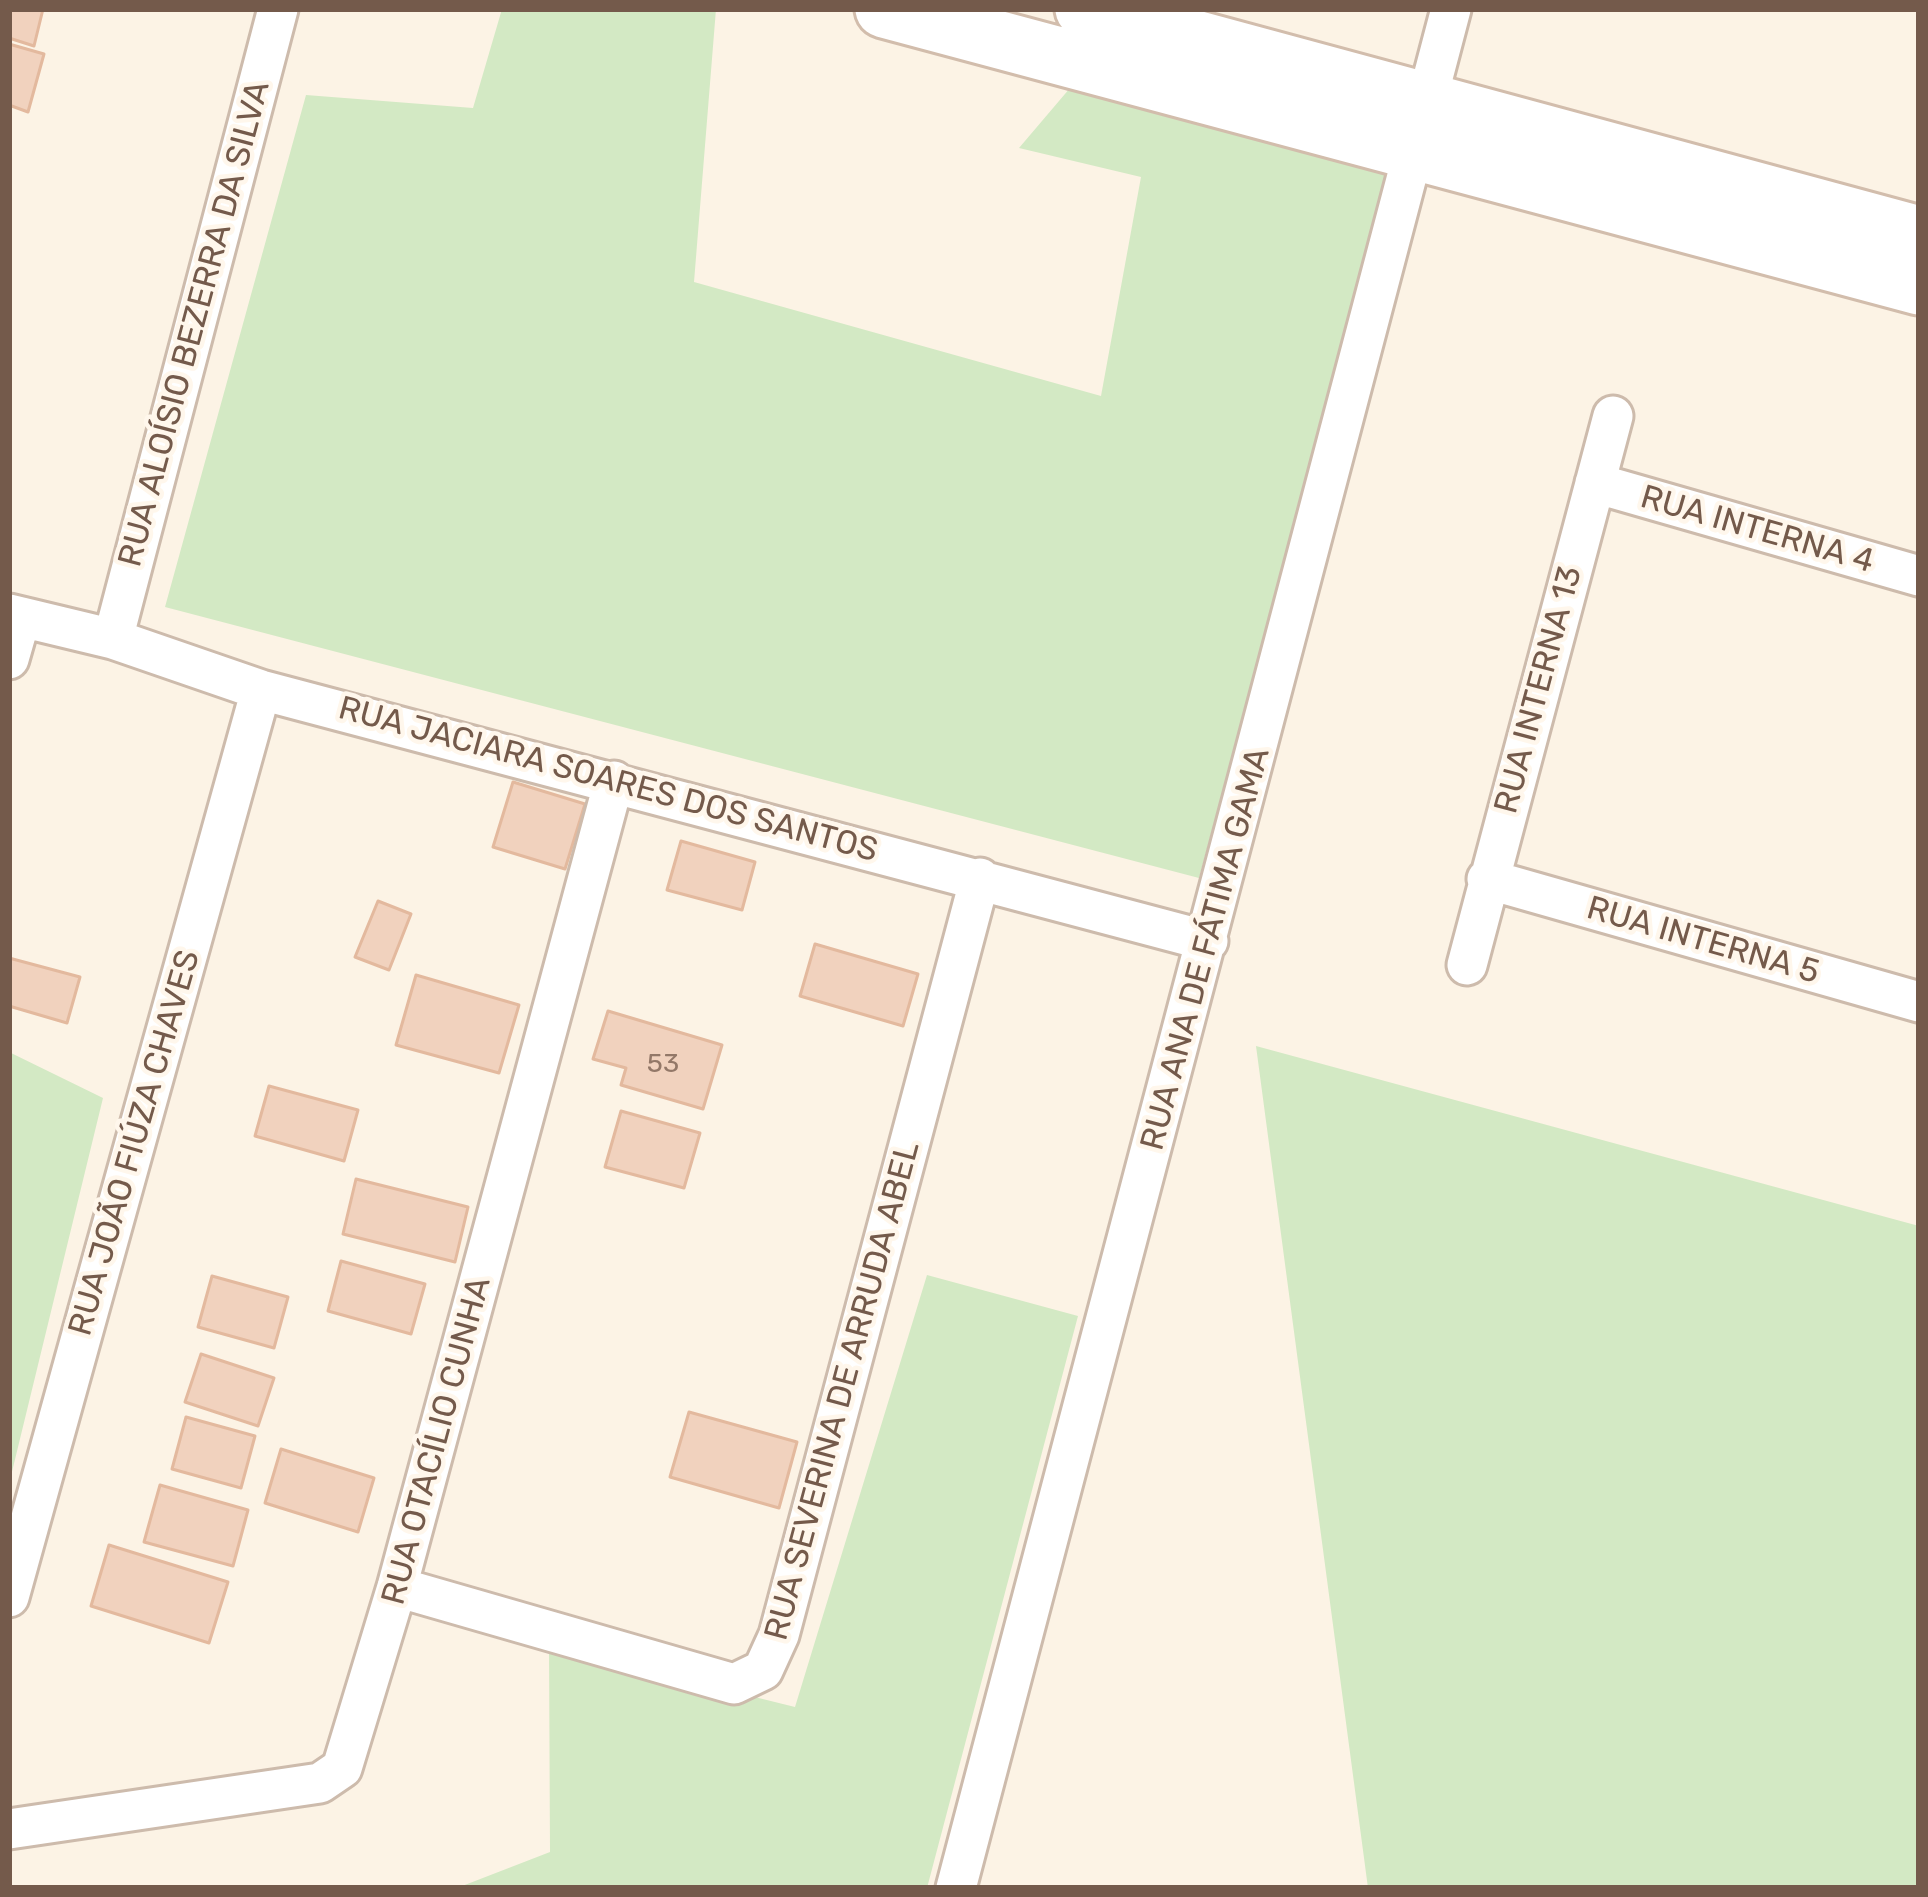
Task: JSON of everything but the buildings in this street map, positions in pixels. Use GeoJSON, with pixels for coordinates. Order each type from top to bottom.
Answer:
{"type":"FeatureCollection","features":[{"type":"Feature","properties":{"kind":"main road"},"geometry":{"type":"LineString","coordinates":[[884,9],[1077,35],[1419,128],[1919,286]]}},
{"type":"Feature","properties":{"kind":"main road"},"geometry":{"type":"LineString","coordinates":[[1419,128],[1919,235]]}},
{"type":"Feature","properties":{"kind":"street","name":"RUA ALOÍSIO BEZERRA DA SILVA"},"geometry":{"type":"LineString","coordinates":[[113,639],[278,9]]}},
{"type":"Feature","properties":{"kind":"street","name":"RUA ANA DE FÁTIMA GAMA"},"geometry":{"type":"LineString","coordinates":[[956,1888],[1451,9]]}},
{"type":"Feature","properties":{"kind":"street","name":"RUA INTERNA 13"},"geometry":{"type":"LineString","coordinates":[[1468,965],[1613,416]]}},
{"type":"Feature","properties":{"kind":"street","name":"RUA INTERNA 4"},"geometry":{"type":"LineString","coordinates":[[1595,483],[1919,576]]}},
{"type":"Feature","properties":{"kind":"street","name":"RUA JACIARA SOARES DOS SANTOS"},"geometry":{"type":"LineString","coordinates":[[15,616],[113,639],[261,689],[1208,941]]}},
{"type":"Feature","properties":{"kind":"street"},"geometry":{"type":"LineString","coordinates":[[9,659],[15,616]]}},
{"type":"Feature","properties":{"kind":"street","name":"RUA JOÃO FIÚZA CHAVES"},"geometry":{"type":"LineString","coordinates":[[9,1597],[261,689]]}},
{"type":"Feature","properties":{"kind":"street","name":"RUA OTACÍLIO CUNHA"},"geometry":{"type":"LineString","coordinates":[[9,1829],[331,1779],[352,1750],[614,781]]}},
{"type":"Feature","properties":{"kind":"street","name":"RUA SEVERINA DE ARRUDA ABEL"},"geometry":{"type":"LineString","coordinates":[[398,1587],[734,1684],[763,1670],[785,1612],[980,878]]}},
{"type":"Feature","properties":{"kind":"street","name":"RUA INTERNA 5"},"geometry":{"type":"LineString","coordinates":[[1487,879],[1919,1002]]}},
{"type":"Feature","properties":{"kind":"green space"},"geometry":{"type":"Polygon","coordinates":[[[502,9],[716,9],[694,282],[1101,396],[1141,177],[1019,148],[1076,81],[1392,169],[1199,878],[165,607],[306,95],[473,108],[502,9]]]}},
{"type":"Feature","properties":{"kind":"green space"},"geometry":{"type":"Polygon","coordinates":[[[1256,1046],[1919,1226],[1919,1888],[1368,1888],[1256,1046]]]}},
{"type":"Feature","properties":{"kind":"green space"},"geometry":{"type":"Polygon","coordinates":[[[9,1052],[103,1098],[9,1484],[9,1052]]]}},
{"type":"Feature","properties":{"kind":"green space"},"geometry":{"type":"Polygon","coordinates":[[[927,1275],[1078,1316],[927,1888],[457,1888],[550,1852],[549,1646],[795,1707],[927,1275]]]}}]}
